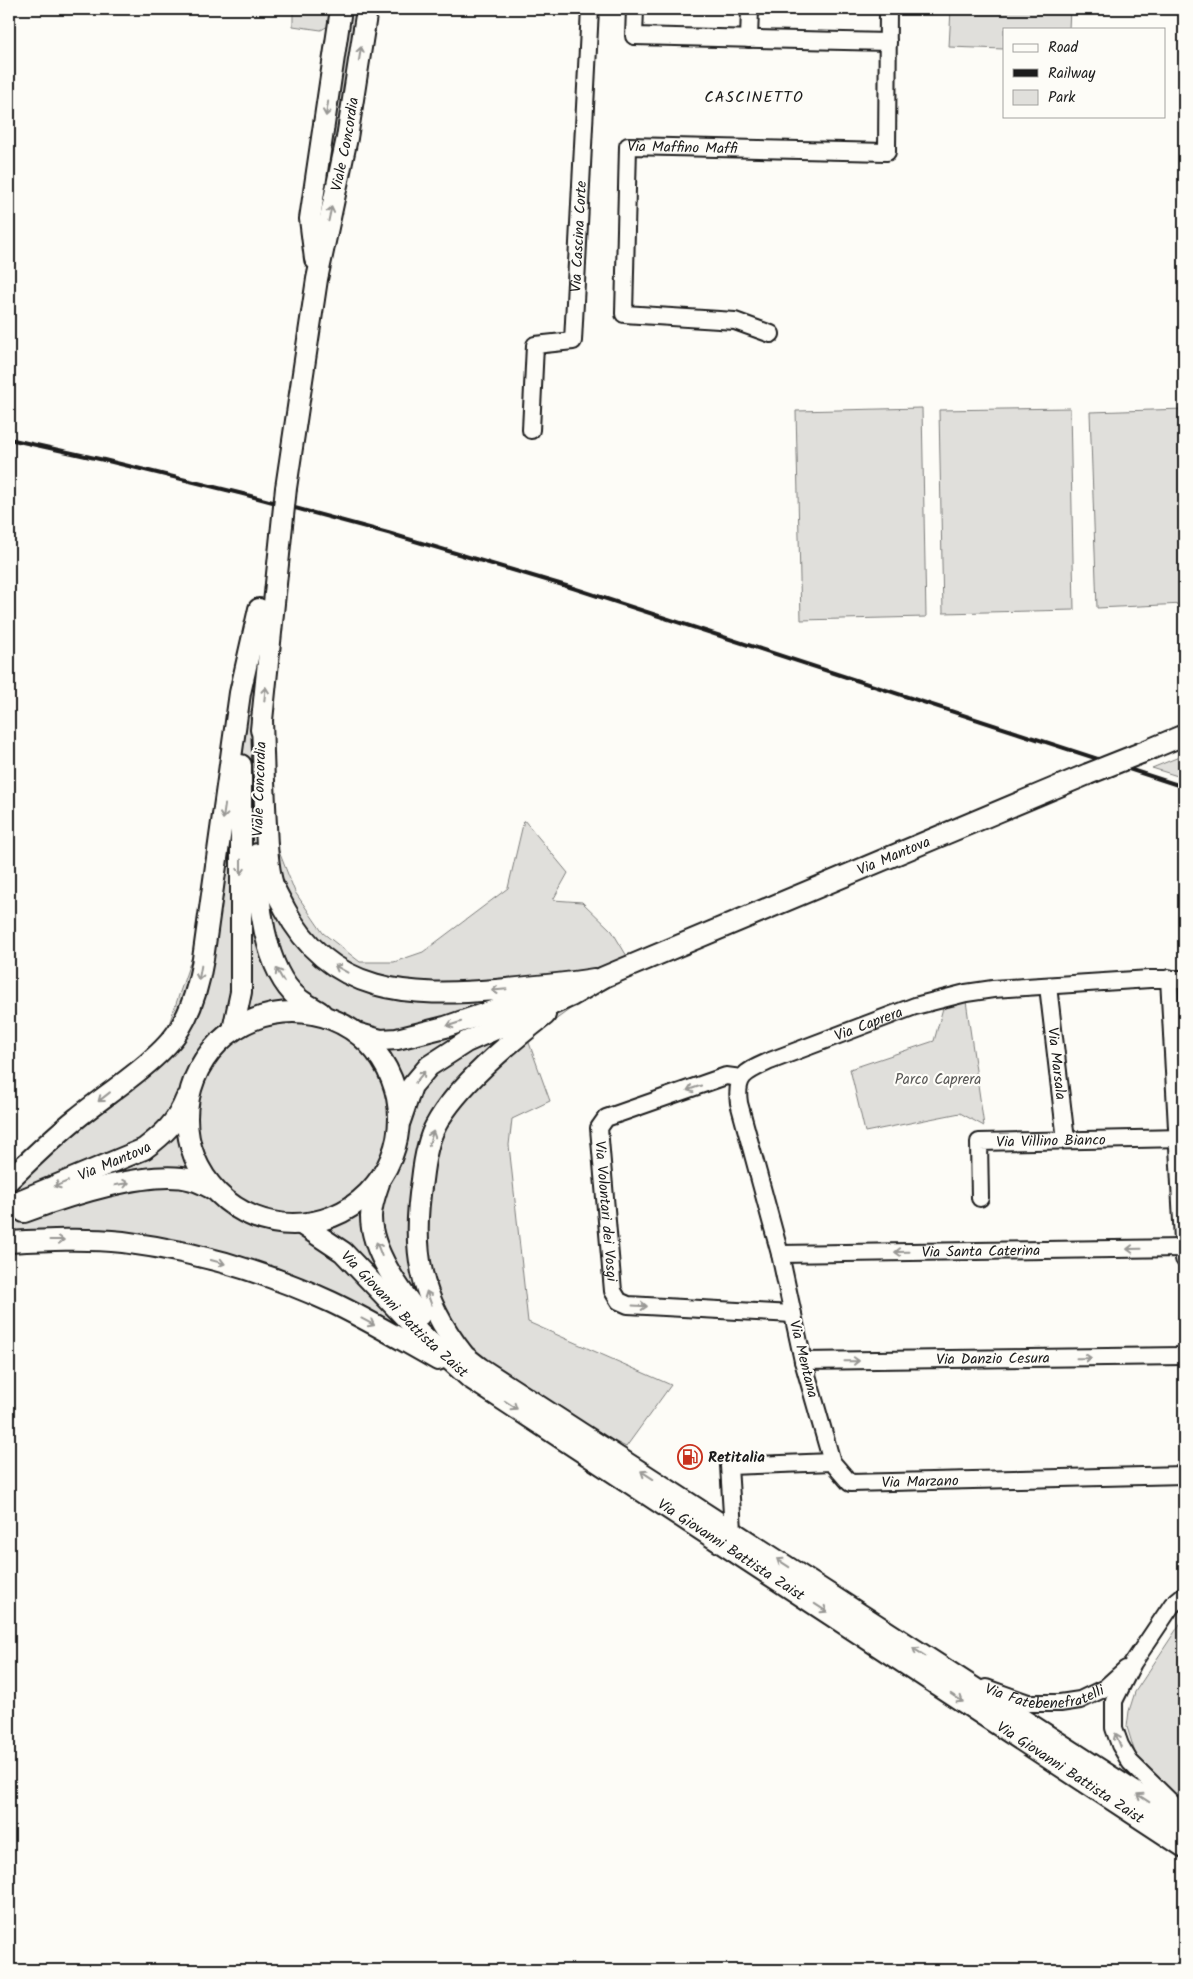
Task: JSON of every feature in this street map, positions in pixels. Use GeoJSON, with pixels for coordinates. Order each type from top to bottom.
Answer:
{"type":"FeatureCollection","features":[{"type":"Feature","properties":{"kind":"main road","name":"Viale Concordia"},"geometry":{"type":"LineString","coordinates":[[317,279],[310,219],[341,9]]}},
{"type":"Feature","properties":{"kind":"main road","name":"Viale Concordia"},"geometry":{"type":"LineString","coordinates":[[329,1018],[298,998],[284,982],[276,966],[266,934],[258,889],[257,783],[286,488],[317,279],[346,138],[367,9]]}},
{"type":"Feature","properties":{"kind":"main road","name":"Viale Concordia"},"geometry":{"type":"LineString","coordinates":[[233,1030],[241,992],[241,770],[259,609],[281,535]]}},
{"type":"Feature","properties":{"kind":"main road"},"geometry":{"type":"LineString","coordinates":[[9,1180],[75,1120],[165,1048],[180,1029],[191,1007],[203,959],[240,693],[259,609]]}},
{"type":"Feature","properties":{"kind":"main road"},"geometry":{"type":"LineString","coordinates":[[262,719],[267,860],[273,886],[290,920],[310,947],[334,966],[365,982],[403,992],[577,988]]}},
{"type":"Feature","properties":{"kind":"main road","name":"Via Mantova"},"geometry":{"type":"LineString","coordinates":[[577,988],[1184,735]]}},
{"type":"Feature","properties":{"kind":"main road"},"geometry":{"type":"LineString","coordinates":[[380,1183],[344,1212],[323,1220],[301,1224],[279,1223],[260,1219],[243,1212],[228,1202],[214,1189],[201,1171],[192,1151],[187,1129],[187,1107],[192,1085],[198,1069],[208,1054],[219,1041],[233,1030],[255,1018],[280,1012],[305,1012],[329,1018],[359,1034],[381,1040],[397,1039],[445,1027],[577,988]]}},
{"type":"Feature","properties":{"kind":"main road"},"geometry":{"type":"LineString","coordinates":[[400,1121],[412,1086],[429,1066],[466,1042],[577,988]]}},
{"type":"Feature","properties":{"kind":"main road"},"geometry":{"type":"LineString","coordinates":[[462,1354],[450,1338],[433,1308],[423,1281],[419,1262],[418,1225],[420,1193],[430,1140],[435,1125],[473,1078],[577,988]]}},
{"type":"Feature","properties":{"kind":"main road"},"geometry":{"type":"LineString","coordinates":[[359,1034],[377,1051],[390,1072],[398,1096],[400,1121]]}},
{"type":"Feature","properties":{"kind":"main road","name":"Via Mantova"},"geometry":{"type":"LineString","coordinates":[[9,1205],[144,1149],[163,1134],[180,1114],[192,1085]]}},
{"type":"Feature","properties":{"kind":"main road","name":"Via Giovanni Battista Zaist"},"geometry":{"type":"LineString","coordinates":[[400,1121],[394,1154],[372,1203],[372,1230],[380,1254],[403,1292],[418,1313],[442,1338],[480,1368],[733,1530],[1184,1824]]}},
{"type":"Feature","properties":{"kind":"main road","name":"Via Mantova"},"geometry":{"type":"LineString","coordinates":[[9,1219],[92,1189],[134,1182],[169,1177],[192,1180],[214,1189]]}},
{"type":"Feature","properties":{"kind":"main road","name":"Via Giovanni Battista Zaist"},"geometry":{"type":"LineString","coordinates":[[301,1224],[343,1252],[422,1335],[470,1378],[1184,1847]]}},
{"type":"Feature","properties":{"kind":"main road"},"geometry":{"type":"LineString","coordinates":[[9,1242],[60,1240],[122,1242],[238,1267],[282,1282],[330,1302],[470,1378]]}},
{"type":"Feature","properties":{"kind":"street","name":"Via Cascina Corte"},"geometry":{"type":"LineString","coordinates":[[531,430],[535,345],[573,341],[590,9]]}},
{"type":"Feature","properties":{"kind":"street"},"geometry":{"type":"LineString","coordinates":[[635,9],[634,36],[888,42]]}},
{"type":"Feature","properties":{"kind":"street"},"geometry":{"type":"LineString","coordinates":[[749,39],[750,9]]}},
{"type":"Feature","properties":{"kind":"street","name":"Via Maffino Maffi"},"geometry":{"type":"LineString","coordinates":[[772,334],[735,321],[624,314],[628,146],[887,152],[888,9]]}},
{"type":"Feature","properties":{"kind":"street"},"geometry":{"type":"LineString","coordinates":[[1177,978],[1184,1254]]}},
{"type":"Feature","properties":{"kind":"street","name":"Via Caprera"},"geometry":{"type":"LineString","coordinates":[[741,1078],[754,1068],[770,1061],[915,1006],[966,993],[1177,978]]}},
{"type":"Feature","properties":{"kind":"street","name":"Via Marsala"},"geometry":{"type":"LineString","coordinates":[[1048,986],[1066,1140]]}},
{"type":"Feature","properties":{"kind":"street","name":"Via Volontari dei Vosgi"},"geometry":{"type":"LineString","coordinates":[[741,1078],[726,1076],[606,1118],[599,1128],[614,1292],[618,1301],[628,1305],[793,1314]]}},
{"type":"Feature","properties":{"kind":"street"},"geometry":{"type":"LineString","coordinates":[[741,1078],[738,1089],[740,1103],[780,1254]]}},
{"type":"Feature","properties":{"kind":"street","name":"Via Villino Bianco"},"geometry":{"type":"LineString","coordinates":[[980,1198],[979,1142],[1181,1138]]}},
{"type":"Feature","properties":{"kind":"street","name":"Via Santa Caterina"},"geometry":{"type":"LineString","coordinates":[[780,1254],[1184,1254]]}},
{"type":"Feature","properties":{"kind":"street","name":"Via Mentana"},"geometry":{"type":"LineString","coordinates":[[780,1254],[803,1361],[832,1462]]}},
{"type":"Feature","properties":{"kind":"street","name":"Via Danzio Cesura"},"geometry":{"type":"LineString","coordinates":[[803,1361],[1184,1356]]}},
{"type":"Feature","properties":{"kind":"street"},"geometry":{"type":"LineString","coordinates":[[733,1530],[728,1466],[832,1462]]}},
{"type":"Feature","properties":{"kind":"street","name":"Via Marzano"},"geometry":{"type":"LineString","coordinates":[[832,1462],[850,1483],[1184,1475]]}},
{"type":"Feature","properties":{"kind":"street","name":"Via Fatebenefratelli"},"geometry":{"type":"LineString","coordinates":[[1184,1595],[1172,1605],[1133,1663],[1114,1701],[1114,1728],[1120,1745],[1130,1762],[1184,1815]]}},
{"type":"Feature","properties":{"kind":"street","name":"Via Fatebenefratelli"},"geometry":{"type":"LineString","coordinates":[[950,1672],[1002,1695],[1028,1703],[1060,1703],[1080,1700],[1105,1688],[1133,1663]]}},
{"type":"Feature","properties":{"kind":"green space"},"geometry":{"type":"Polygon","coordinates":[[[293,9],[334,9],[332,24],[321,30],[293,26],[293,9]]]}},
{"type":"Feature","properties":{"kind":"green space"},"geometry":{"type":"Polygon","coordinates":[[[347,9],[359,9],[339,137],[320,214],[347,9]]]}},
{"type":"Feature","properties":{"kind":"green space"},"geometry":{"type":"Polygon","coordinates":[[[951,9],[1070,9],[1069,28],[1003,28],[1003,49],[949,47],[951,9]]]}},
{"type":"Feature","properties":{"kind":"green space"},"geometry":{"type":"Polygon","coordinates":[[[922,408],[926,617],[801,620],[796,411],[922,408]]]}},
{"type":"Feature","properties":{"kind":"green space"},"geometry":{"type":"Polygon","coordinates":[[[1070,408],[1074,610],[943,613],[939,410],[1070,408]]]}},
{"type":"Feature","properties":{"kind":"green space"},"geometry":{"type":"Polygon","coordinates":[[[1184,409],[1184,604],[1097,608],[1090,412],[1184,409]]]}},
{"type":"Feature","properties":{"kind":"green space"},"geometry":{"type":"Polygon","coordinates":[[[243,710],[255,712],[273,797],[278,849],[295,892],[323,933],[360,962],[394,962],[423,952],[508,888],[524,820],[568,873],[553,900],[582,902],[612,931],[637,973],[577,1004],[528,1040],[550,1101],[512,1119],[509,1145],[528,1322],[671,1385],[626,1447],[297,1281],[180,1249],[9,1248],[9,1168],[133,1062],[167,1030],[195,948],[243,710]]]}},
{"type":"Feature","properties":{"kind":"green space"},"geometry":{"type":"Polygon","coordinates":[[[1184,755],[1184,778],[1152,768],[1184,755]]]}},
{"type":"Feature","properties":{"kind":"green space","name":"Parco Caprera"},"geometry":{"type":"Polygon","coordinates":[[[966,1001],[984,1126],[960,1113],[865,1132],[850,1069],[934,1041],[943,1008],[966,1001]]]}},
{"type":"Feature","properties":{"kind":"green space"},"geometry":{"type":"Polygon","coordinates":[[[1184,1618],[1184,1802],[1146,1769],[1135,1753],[1127,1727],[1129,1711],[1135,1692],[1184,1618]]]}},
{"type":"Feature","properties":{"kind":"railway"},"geometry":{"type":"LineString","coordinates":[[9,439],[243,494],[388,533],[573,588],[1184,787]]}},
{"type":"Feature","properties":{"kind":"place","name":"Retitalia"},"geometry":{"type":"Point","coordinates":[690,1457]}},
{"type":"Feature","properties":{"kind":"district","name":"CASCINETTO"},"geometry":{"type":"Point","coordinates":[754,96]}}]}
